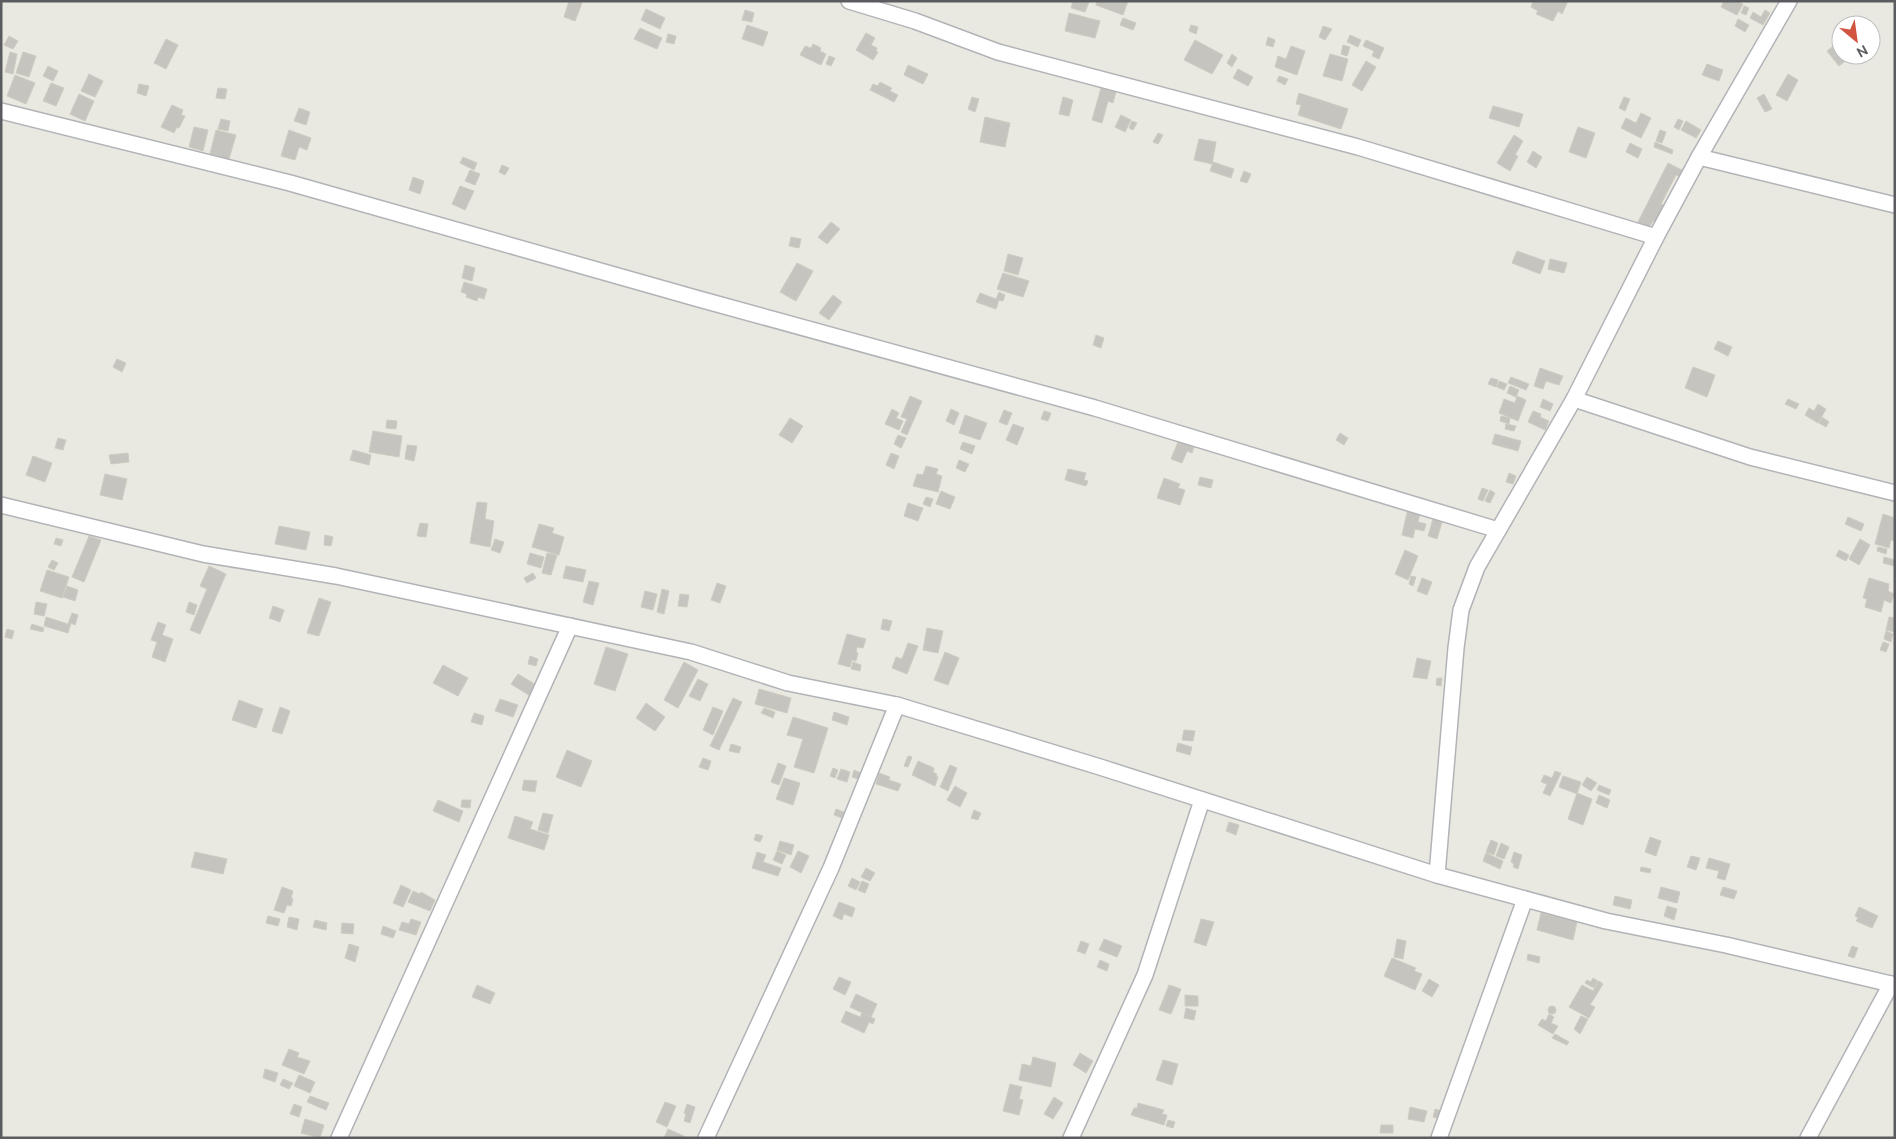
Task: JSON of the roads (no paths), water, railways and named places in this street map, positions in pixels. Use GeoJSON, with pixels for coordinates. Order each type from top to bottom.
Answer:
{"type":"FeatureCollection","features":[{"type":"Feature","properties":{"kind":"street"},"geometry":{"type":"LineString","coordinates":[[850,1],[915,21],[998,52],[1358,147],[1656,237]]}},
{"type":"Feature","properties":{"kind":"street"},"geometry":{"type":"LineString","coordinates":[[1437,875],[1456,648],[1461,610],[1477,567],[1574,399],[1699,157],[1789,1]]}},
{"type":"Feature","properties":{"kind":"street"},"geometry":{"type":"LineString","coordinates":[[1,111],[290,182],[709,302],[1086,405],[1498,530]]}},
{"type":"Feature","properties":{"kind":"street"},"geometry":{"type":"LineString","coordinates":[[1699,157],[1895,205]]}},
{"type":"Feature","properties":{"kind":"street"},"geometry":{"type":"LineString","coordinates":[[1574,399],[1750,457],[1895,493]]}},
{"type":"Feature","properties":{"kind":"street"},"geometry":{"type":"LineString","coordinates":[[1,505],[203,554],[336,576],[691,652],[788,683],[897,705],[1437,875],[1606,921],[1726,945],[1893,985],[1808,1138]]}},
{"type":"Feature","properties":{"kind":"street"},"geometry":{"type":"LineString","coordinates":[[339,1138],[570,626]]}},
{"type":"Feature","properties":{"kind":"street"},"geometry":{"type":"LineString","coordinates":[[706,1138],[831,868],[897,705]]}},
{"type":"Feature","properties":{"kind":"street"},"geometry":{"type":"LineString","coordinates":[[1071,1138],[1145,974],[1202,800]]}},
{"type":"Feature","properties":{"kind":"street"},"geometry":{"type":"LineString","coordinates":[[1439,1138],[1526,899]]}}]}
